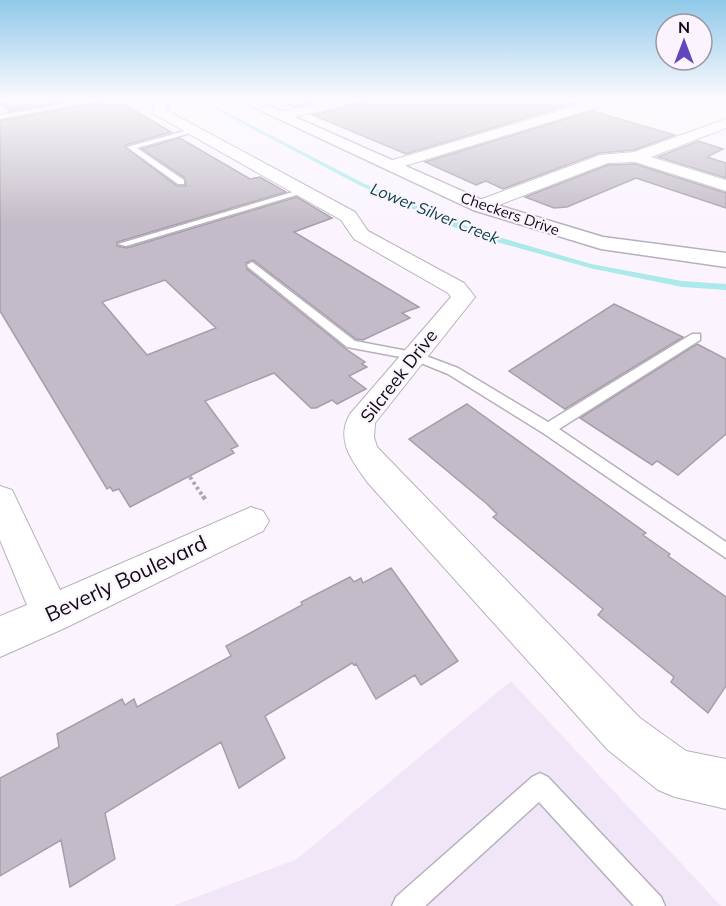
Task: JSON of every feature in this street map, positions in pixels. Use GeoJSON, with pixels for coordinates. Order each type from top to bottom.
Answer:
{"type":"FeatureCollection","features":[{"type":"Feature","properties":{"kind":"street","name":"Silcreek Drive"},"geometry":{"type":"LineString","coordinates":[[210,140],[348,216],[361,235],[456,288],[463,297],[361,421],[357,435],[361,450],[380,474],[624,734],[675,773],[726,784]]}},
{"type":"Feature","properties":{"kind":"street","name":"Checkers Drive"},"geometry":{"type":"LineString","coordinates":[[336,140],[480,206],[601,243],[726,260]]}},
{"type":"Feature","properties":{"kind":"street"},"geometry":{"type":"LineString","coordinates":[[392,165],[474,140]]}},
{"type":"Feature","properties":{"kind":"street"},"geometry":{"type":"LineString","coordinates":[[480,206],[606,158],[636,157],[680,140]]}},
{"type":"Feature","properties":{"kind":"street"},"geometry":{"type":"LineString","coordinates":[[636,157],[726,186]]}},
{"type":"Feature","properties":{"kind":"street"},"geometry":{"type":"LineString","coordinates":[[0,500],[51,615]]}},
{"type":"Feature","properties":{"kind":"street","name":"Beverly Boulevard"},"geometry":{"type":"LineString","coordinates":[[0,637],[251,521]]}},
{"type":"Feature","properties":{"kind":"lane"},"geometry":{"type":"LineString","coordinates":[[157,140],[131,147],[181,182]]}},
{"type":"Feature","properties":{"kind":"lane"},"geometry":{"type":"LineString","coordinates":[[123,244],[306,191]]}},
{"type":"Feature","properties":{"kind":"lane"},"geometry":{"type":"LineString","coordinates":[[252,265],[351,344],[414,356],[453,370],[548,429],[726,551]]}},
{"type":"Feature","properties":{"kind":"lane"},"geometry":{"type":"LineString","coordinates":[[548,429],[696,337]]}},
{"type":"Feature","properties":{"kind":"lane"},"geometry":{"type":"LineString","coordinates":[[405,906],[540,785],[652,906]]}},
{"type":"Feature","properties":{"kind":"path"},"geometry":{"type":"LineString","coordinates":[[190,477],[207,503]]}},
{"type":"Feature","properties":{"kind":"shaded area"},"geometry":{"type":"Polygon","coordinates":[[[511,681],[721,906],[173,906],[297,859],[511,681]]]}},
{"type":"Feature","properties":{"kind":"building"},"geometry":{"type":"Polygon","coordinates":[[[0,140],[142,140],[125,147],[177,186],[186,186],[185,178],[142,149],[172,140],[184,140],[250,179],[260,177],[286,192],[117,242],[117,246],[127,248],[297,197],[332,218],[294,232],[419,307],[402,313],[410,318],[363,340],[356,339],[253,260],[246,263],[247,269],[365,362],[362,364],[367,367],[349,376],[366,389],[337,404],[332,400],[311,408],[274,373],[205,401],[238,446],[231,449],[234,453],[130,507],[119,489],[113,491],[110,487],[107,489],[0,311],[0,140]],[[165,280],[102,302],[147,355],[216,328],[165,280]]]}},
{"type":"Feature","properties":{"kind":"building"},"geometry":{"type":"Polygon","coordinates":[[[373,140],[452,140],[406,154],[373,140]]]}},
{"type":"Feature","properties":{"kind":"building"},"geometry":{"type":"Polygon","coordinates":[[[496,140],[661,140],[634,150],[599,153],[503,189],[486,181],[476,185],[425,162],[496,140]]]}},
{"type":"Feature","properties":{"kind":"building"},"geometry":{"type":"Polygon","coordinates":[[[698,141],[723,149],[707,157],[726,163],[726,178],[658,157],[698,141]]]}},
{"type":"Feature","properties":{"kind":"building"},"geometry":{"type":"Polygon","coordinates":[[[635,164],[726,193],[726,208],[636,178],[567,207],[554,208],[525,197],[608,165],[635,164]]]}},
{"type":"Feature","properties":{"kind":"building"},"geometry":{"type":"Polygon","coordinates":[[[614,304],[683,337],[565,409],[509,371],[614,304]]]}},
{"type":"Feature","properties":{"kind":"building"},"geometry":{"type":"Polygon","coordinates":[[[697,344],[726,359],[726,434],[678,475],[657,461],[652,465],[580,418],[697,344]]]}},
{"type":"Feature","properties":{"kind":"building"},"geometry":{"type":"Polygon","coordinates":[[[467,404],[646,533],[643,535],[670,554],[668,556],[726,597],[726,686],[708,713],[671,682],[674,677],[598,615],[603,609],[493,517],[497,514],[487,504],[409,439],[467,404]]]}},
{"type":"Feature","properties":{"kind":"building"},"geometry":{"type":"Polygon","coordinates":[[[391,568],[458,661],[421,685],[415,675],[376,699],[356,664],[352,663],[265,716],[285,758],[239,788],[221,742],[105,813],[115,859],[70,887],[61,840],[0,876],[0,778],[59,747],[57,734],[122,699],[125,705],[134,699],[137,707],[231,656],[226,646],[302,605],[301,602],[350,577],[354,582],[361,578],[363,583],[391,568]]]}},
{"type":"Feature","properties":{"kind":"waterway","name":"Lower Silver Creek"},"geometry":{"type":"LineString","coordinates":[[277,140],[361,184],[475,233],[590,266],[682,284],[726,287]]}}]}
